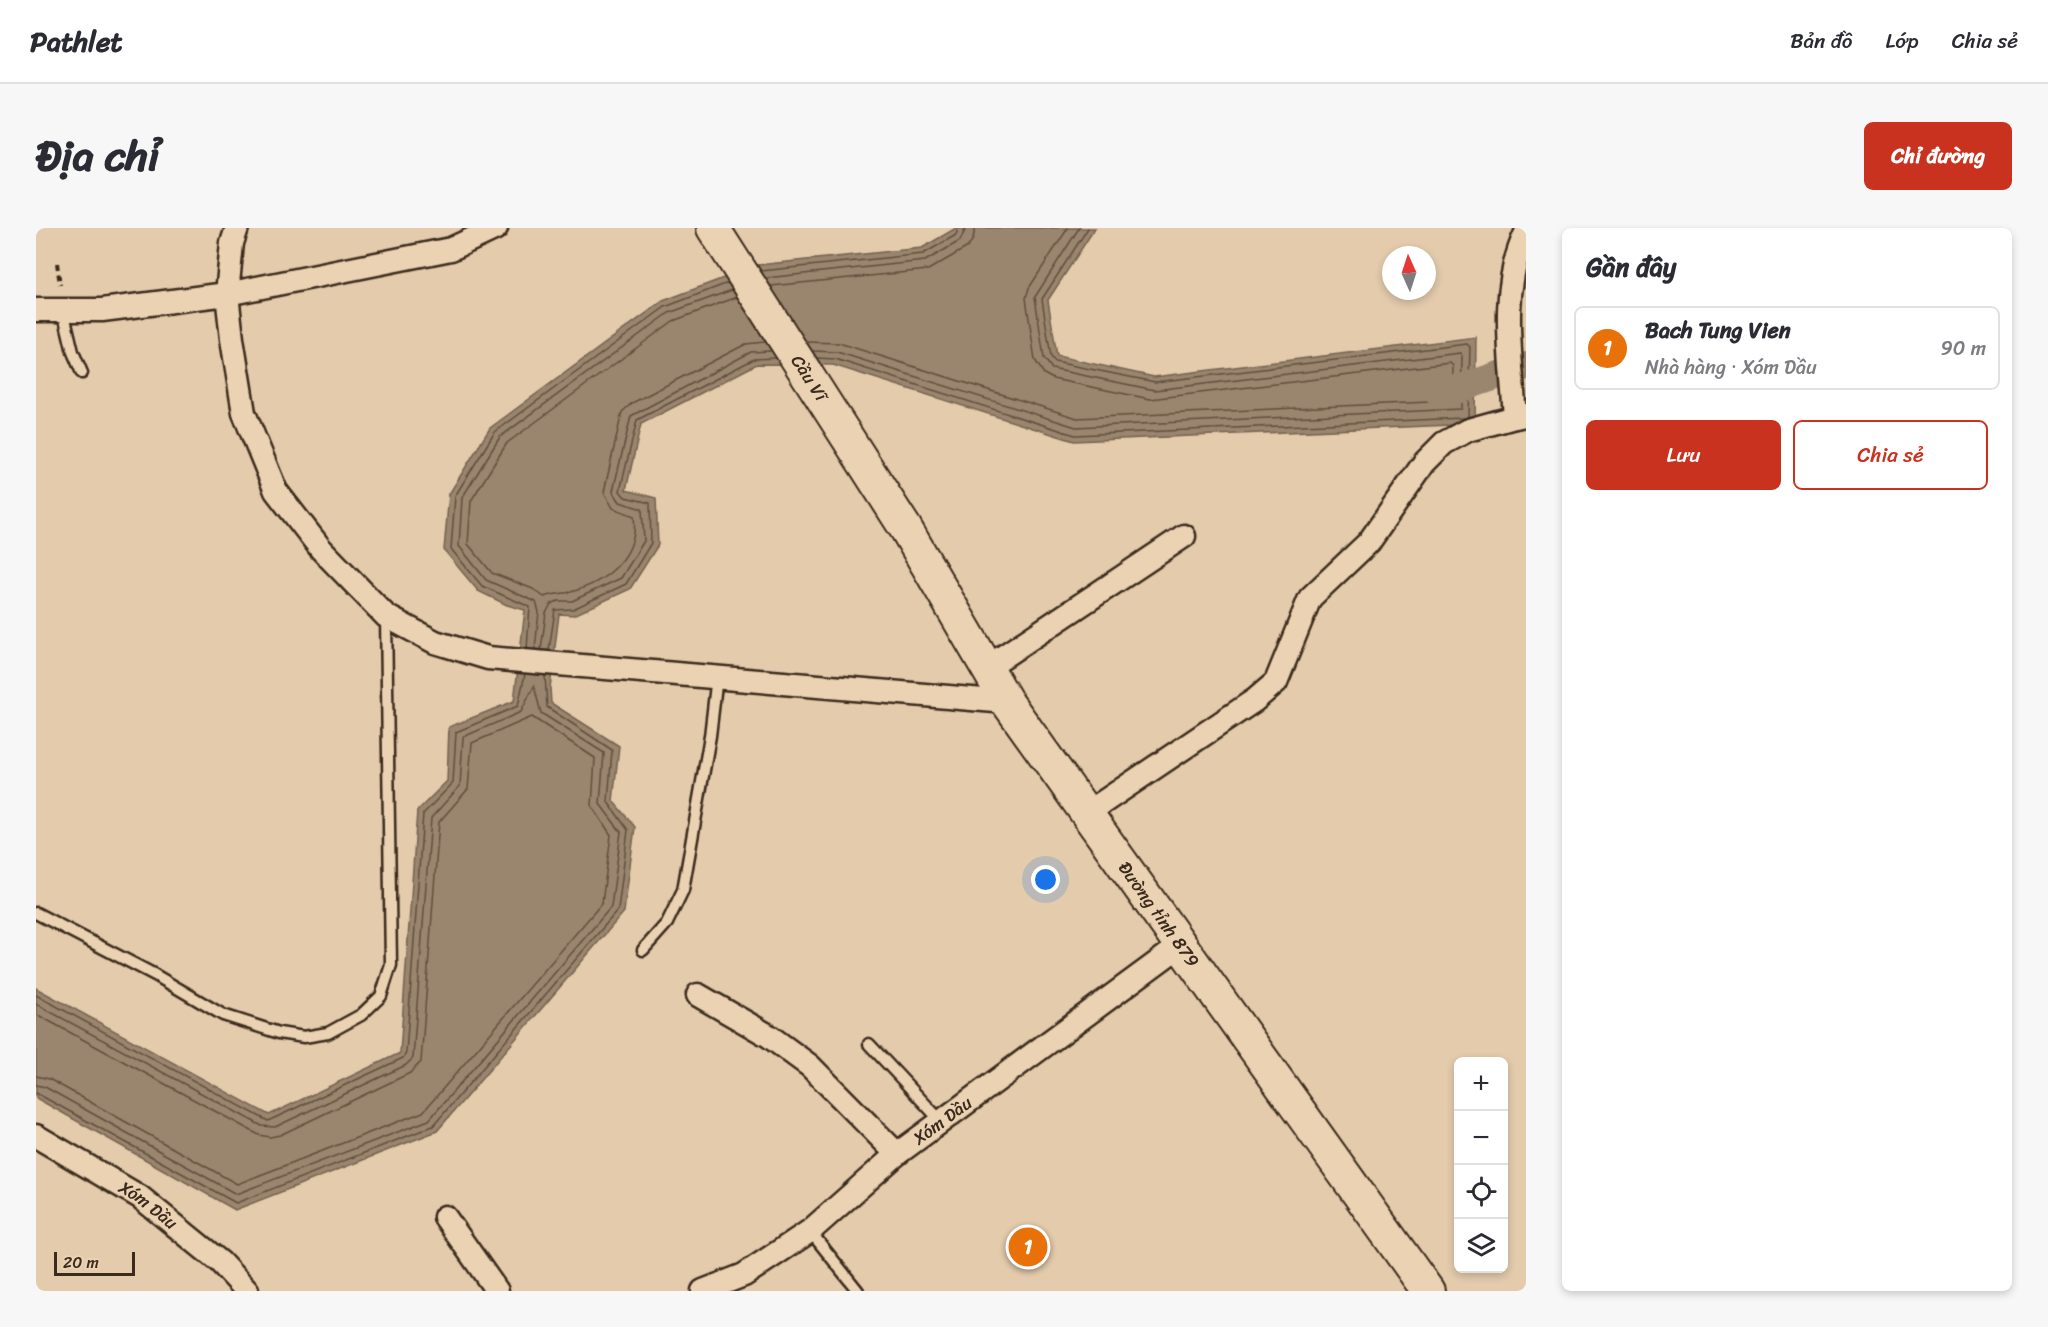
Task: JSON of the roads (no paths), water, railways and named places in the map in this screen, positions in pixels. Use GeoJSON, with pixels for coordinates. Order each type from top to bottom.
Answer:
{"type":"FeatureCollection","features":[{"type":"Feature","properties":{"kind":"main road","name":"Cầu Vĩ"},"geometry":{"type":"LineString","coordinates":[[713,228],[906,529]]}},
{"type":"Feature","properties":{"kind":"main road","name":"Đường tỉnh 879"},"geometry":{"type":"LineString","coordinates":[[906,529],[1007,702],[1428,1291]]}},
{"type":"Feature","properties":{"kind":"street"},"geometry":{"type":"LineString","coordinates":[[237,228],[232,243],[227,294],[243,413],[276,491],[321,549],[386,616],[435,642],[488,658],[1007,702]]}},
{"type":"Feature","properties":{"kind":"street"},"geometry":{"type":"LineString","coordinates":[[36,310],[102,310],[227,294],[451,249],[496,228]]}},
{"type":"Feature","properties":{"kind":"street"},"geometry":{"type":"LineString","coordinates":[[1087,813],[1254,700],[1276,682],[1310,598],[1369,542],[1424,463],[1444,443],[1468,430],[1518,414],[1508,297],[1519,248],[1526,233]]}},
{"type":"Feature","properties":{"kind":"street"},"geometry":{"type":"LineString","coordinates":[[986,668],[1184,536]]}},
{"type":"Feature","properties":{"kind":"street","name":"Xóm Dầu"},"geometry":{"type":"LineString","coordinates":[[703,1291],[744,1275],[810,1231],[897,1154],[1181,945]]}},
{"type":"Feature","properties":{"kind":"street"},"geometry":{"type":"LineString","coordinates":[[698,995],[769,1036],[810,1066],[897,1154]]}},
{"type":"Feature","properties":{"kind":"street","name":"Xóm Dầu"},"geometry":{"type":"LineString","coordinates":[[36,1136],[140,1197],[220,1262],[247,1291]]}},
{"type":"Feature","properties":{"kind":"street"},"geometry":{"type":"LineString","coordinates":[[446,1217],[497,1291]]}},
{"type":"Feature","properties":{"kind":"lane"},"geometry":{"type":"LineString","coordinates":[[63,310],[73,352],[82,373]]}},
{"type":"Feature","properties":{"kind":"lane"},"geometry":{"type":"LineString","coordinates":[[36,913],[155,975],[223,1015],[279,1033],[304,1036],[328,1034],[361,1015],[381,996],[391,965],[386,616]]}},
{"type":"Feature","properties":{"kind":"lane"},"geometry":{"type":"LineString","coordinates":[[643,950],[667,923],[683,890],[710,736],[717,676]]}},
{"type":"Feature","properties":{"kind":"lane"},"geometry":{"type":"LineString","coordinates":[[869,1044],[941,1121]]}},
{"type":"Feature","properties":{"kind":"lane"},"geometry":{"type":"LineString","coordinates":[[810,1231],[858,1291]]}},
{"type":"Feature","properties":{"kind":"water"},"geometry":{"type":"Polygon","coordinates":[[[956,228],[1095,228],[1048,300],[1057,356],[1154,377],[1476,337],[1475,424],[1074,441],[833,365],[757,364],[641,424],[626,490],[656,498],[658,545],[630,589],[574,615],[559,614],[550,688],[551,703],[619,746],[613,801],[635,827],[624,912],[437,1131],[235,1210],[36,1098],[36,988],[269,1115],[400,1053],[417,811],[447,781],[449,727],[514,701],[525,610],[507,605],[478,591],[444,550],[449,494],[490,428],[663,301],[758,265],[922,248],[956,228]]]}},
{"type":"Feature","properties":{"kind":"waterway"},"geometry":{"type":"LineString","coordinates":[[1440,395],[1526,366]]}},
{"type":"Feature","properties":{"kind":"place","name":"Bach Tung Vien"},"geometry":{"type":"Point","coordinates":[1028,1247]}}]}
